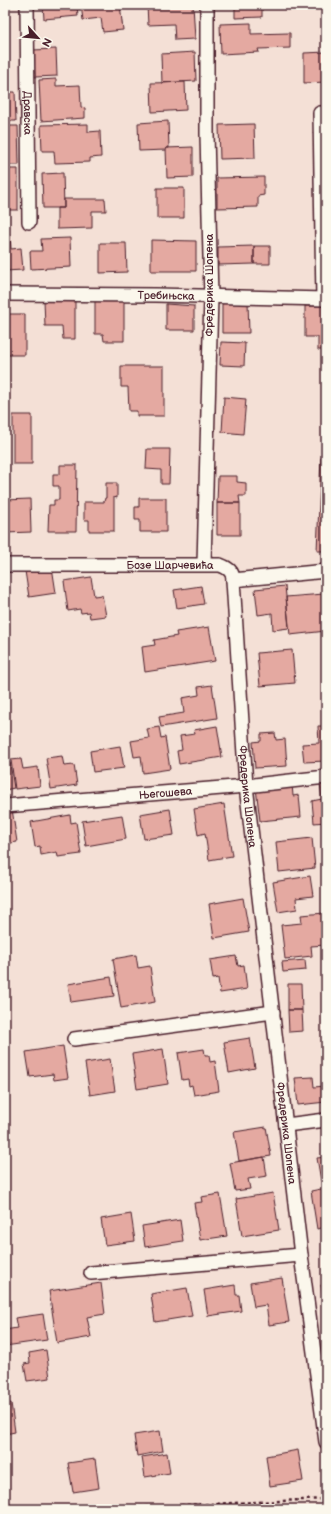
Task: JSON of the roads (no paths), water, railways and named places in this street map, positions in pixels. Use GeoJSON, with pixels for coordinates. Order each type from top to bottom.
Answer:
{"type":"FeatureCollection","features":[{"type":"Feature","properties":{"kind":"street","name":"Дравска"},"geometry":{"type":"LineString","coordinates":[[27,5],[29,222]]}},
{"type":"Feature","properties":{"kind":"street","name":"Фредерика Шопена"},"geometry":{"type":"LineString","coordinates":[[204,564],[211,297],[207,126],[207,5]]}},
{"type":"Feature","properties":{"kind":"street"},"geometry":{"type":"LineString","coordinates":[[325,299],[320,113],[326,113]]}},
{"type":"Feature","properties":{"kind":"street","name":"Требињска"},"geometry":{"type":"LineString","coordinates":[[5,294],[156,295],[325,299]]}},
{"type":"Feature","properties":{"kind":"street","name":"Бозе Шарчевића"},"geometry":{"type":"LineString","coordinates":[[5,565],[220,565],[228,568],[233,575],[233,580]]}},
{"type":"Feature","properties":{"kind":"street"},"geometry":{"type":"LineString","coordinates":[[233,580],[326,571]]}},
{"type":"Feature","properties":{"kind":"street","name":"Фредерика Шопена"},"geometry":{"type":"LineString","coordinates":[[233,580],[246,786],[301,1255],[326,1442]]}},
{"type":"Feature","properties":{"kind":"street","name":"Његошева"},"geometry":{"type":"LineString","coordinates":[[5,806],[246,786],[326,777]]}},
{"type":"Feature","properties":{"kind":"street"},"geometry":{"type":"LineString","coordinates":[[74,1039],[273,1012]]}},
{"type":"Feature","properties":{"kind":"street"},"geometry":{"type":"LineString","coordinates":[[286,1125],[326,1120]]}},
{"type":"Feature","properties":{"kind":"street"},"geometry":{"type":"LineString","coordinates":[[91,1273],[301,1255]]}}]}
